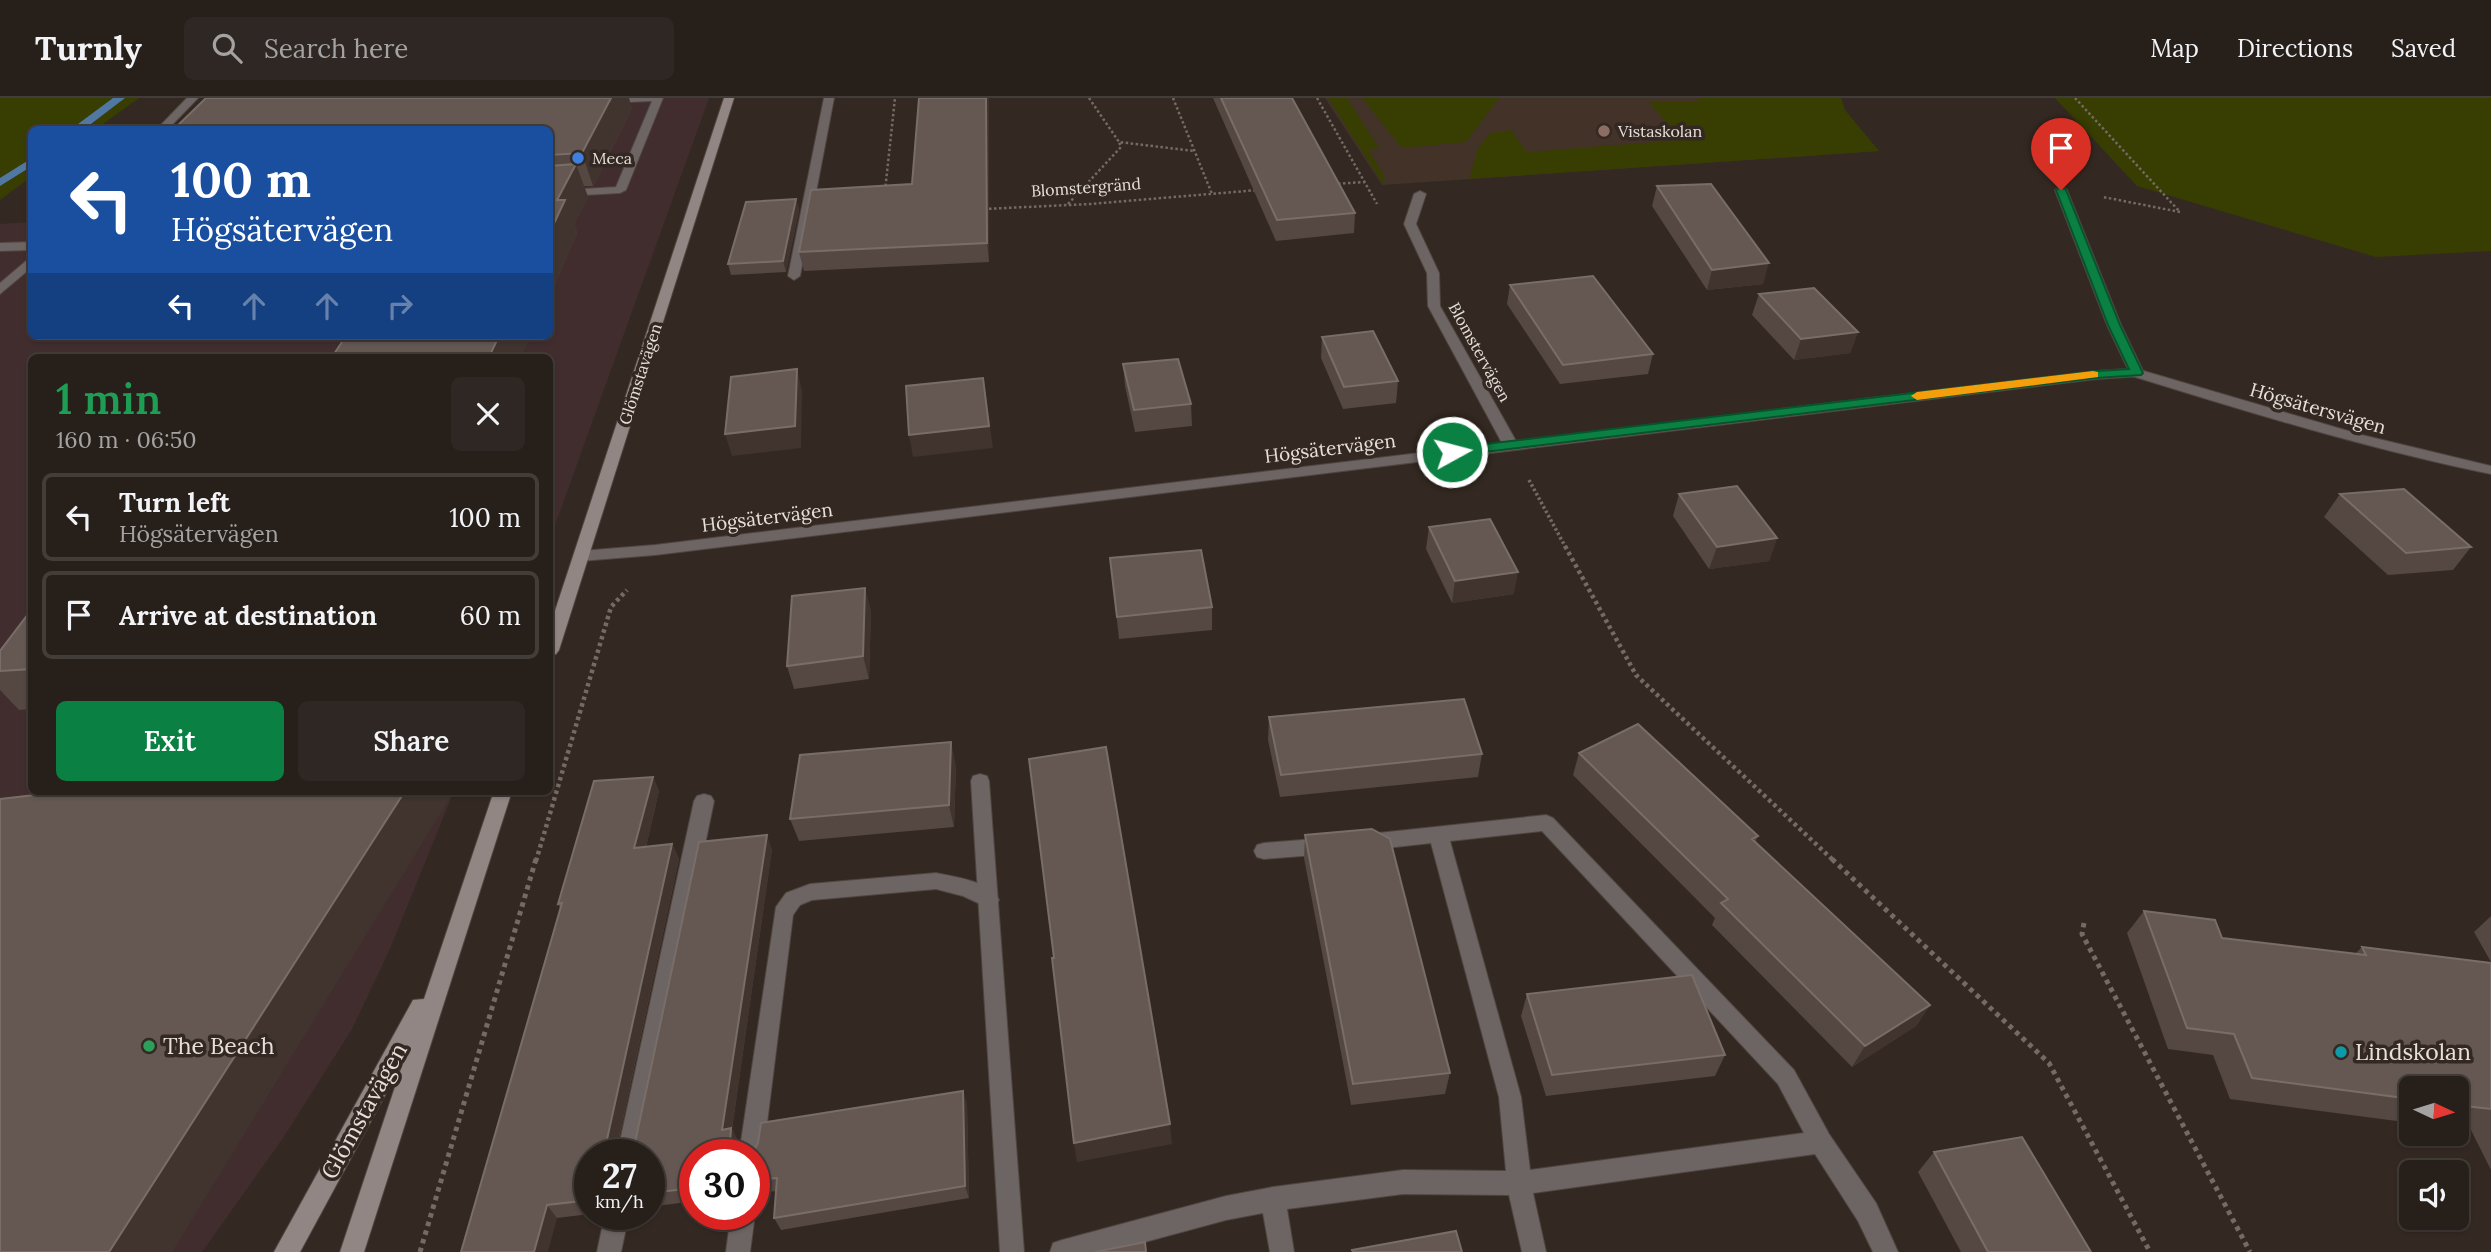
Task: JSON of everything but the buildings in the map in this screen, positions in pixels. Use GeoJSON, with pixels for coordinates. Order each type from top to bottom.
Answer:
{"type":"FeatureCollection","features":[{"type":"Feature","properties":{"kind":"main road","name":"Glömstavägen"},"geometry":{"type":"LineString","coordinates":[[553,641],[729,98]]}},
{"type":"Feature","properties":{"kind":"main road","name":"Glömstavägen"},"geometry":{"type":"LineString","coordinates":[[352,1252],[501,795]]}},
{"type":"Feature","properties":{"kind":"main road","name":"Glömstavägen"},"geometry":{"type":"LineString","coordinates":[[286,1252],[442,970]]}},
{"type":"Feature","properties":{"kind":"street"},"geometry":{"type":"LineString","coordinates":[[165,126],[193,98]]}},
{"type":"Feature","properties":{"kind":"street"},"geometry":{"type":"LineString","coordinates":[[553,194],[620,190],[657,98],[589,101]]}},
{"type":"Feature","properties":{"kind":"street"},"geometry":{"type":"LineString","coordinates":[[794,276],[829,98]]}},
{"type":"Feature","properties":{"kind":"street"},"geometry":{"type":"LineString","coordinates":[[2061,190],[2114,325],[2137,373]]}},
{"type":"Feature","properties":{"kind":"street","name":"Blomstervägen"},"geometry":{"type":"LineString","coordinates":[[1420,194],[1410,224],[1433,273],[1434,306],[1511,445]]}},
{"type":"Feature","properties":{"kind":"street"},"geometry":{"type":"LineString","coordinates":[[0,247],[28,246]]}},
{"type":"Feature","properties":{"kind":"street"},"geometry":{"type":"LineString","coordinates":[[0,290],[28,264]]}},
{"type":"Feature","properties":{"kind":"street","name":"Högsätervägen"},"geometry":{"type":"LineString","coordinates":[[581,556],[655,550],[2096,374],[2137,373]]}},
{"type":"Feature","properties":{"kind":"street","name":"Högsätersvägen"},"geometry":{"type":"LineString","coordinates":[[2137,373],[2343,436],[2491,470]]}},
{"type":"Feature","properties":{"kind":"street"},"geometry":{"type":"LineString","coordinates":[[980,781],[1012,1252]]}},
{"type":"Feature","properties":{"kind":"street"},"geometry":{"type":"LineString","coordinates":[[632,1139],[704,801]]}},
{"type":"Feature","properties":{"kind":"street"},"geometry":{"type":"LineString","coordinates":[[1264,851],[1439,836],[1546,823],[1786,1077],[1821,1142],[1867,1212],[1886,1252]]}},
{"type":"Feature","properties":{"kind":"street"},"geometry":{"type":"LineString","coordinates":[[1439,836],[1510,1097],[1519,1183],[1534,1252]]}},
{"type":"Feature","properties":{"kind":"street"},"geometry":{"type":"LineString","coordinates":[[753,1139],[783,913],[793,899],[810,892],[936,881],[968,890],[989,900]]}},
{"type":"Feature","properties":{"kind":"street"},"geometry":{"type":"LineString","coordinates":[[1062,1252],[1273,1199],[1402,1182],[1519,1183],[1821,1142]]}},
{"type":"Feature","properties":{"kind":"street"},"geometry":{"type":"LineString","coordinates":[[1273,1199],[1282,1252]]}},
{"type":"Feature","properties":{"kind":"street"},"geometry":{"type":"LineString","coordinates":[[609,1252],[614,1230]]}},
{"type":"Feature","properties":{"kind":"street"},"geometry":{"type":"LineString","coordinates":[[738,1252],[741,1230]]}},
{"type":"Feature","properties":{"kind":"path"},"geometry":{"type":"LineString","coordinates":[[884,198],[896,98]]}},
{"type":"Feature","properties":{"kind":"path"},"geometry":{"type":"LineString","coordinates":[[1067,205],[1121,147],[1089,98]]}},
{"type":"Feature","properties":{"kind":"path"},"geometry":{"type":"LineString","coordinates":[[1173,98],[1212,194]]}},
{"type":"Feature","properties":{"kind":"path"},"geometry":{"type":"LineString","coordinates":[[2061,190],[2180,212],[2075,98]]}},
{"type":"Feature","properties":{"kind":"path"},"geometry":{"type":"LineString","coordinates":[[1119,142],[1194,151]]}},
{"type":"Feature","properties":{"kind":"path"},"geometry":{"type":"LineString","coordinates":[[1324,185],[1366,181]]}},
{"type":"Feature","properties":{"kind":"path","name":"Blomstergränd"},"geometry":{"type":"LineString","coordinates":[[973,209],[1067,205],[1268,189]]}},
{"type":"Feature","properties":{"kind":"path"},"geometry":{"type":"LineString","coordinates":[[1511,445],[1636,674],[2049,1063],[2150,1252]]}},
{"type":"Feature","properties":{"kind":"path"},"geometry":{"type":"LineString","coordinates":[[420,1252],[611,607],[645,573],[655,550]]}},
{"type":"Feature","properties":{"kind":"path"},"geometry":{"type":"LineString","coordinates":[[2084,923],[2082,934],[2250,1252]]}},
{"type":"Feature","properties":{"kind":"shaded area","name":"The Beach"},"geometry":{"type":"Polygon","coordinates":[[[216,98],[709,98],[553,531],[553,354],[28,354],[28,795],[452,795],[389,951],[352,1029],[283,1138],[202,1252],[0,1252],[0,224],[28,222],[28,340],[553,340],[553,126],[508,126],[216,98]]]}},
{"type":"Feature","properties":{"kind":"shaded area","name":"Vistaskolan"},"geometry":{"type":"Polygon","coordinates":[[[1325,98],[1834,98],[1879,151],[1382,185],[1325,98]]]}},
{"type":"Feature","properties":{"kind":"green space"},"geometry":{"type":"Polygon","coordinates":[[[0,98],[139,98],[100,126],[28,126],[28,179],[0,200],[0,98]]]}},
{"type":"Feature","properties":{"kind":"green space"},"geometry":{"type":"Polygon","coordinates":[[[1328,98],[1347,98],[1379,148],[1369,150],[1385,178],[1383,184],[1328,98]]]}},
{"type":"Feature","properties":{"kind":"green space"},"geometry":{"type":"Polygon","coordinates":[[[1362,98],[1499,98],[1466,142],[1402,148],[1362,98]]]}},
{"type":"Feature","properties":{"kind":"green space"},"geometry":{"type":"Polygon","coordinates":[[[1698,98],[1841,98],[1845,110],[1879,151],[1469,179],[1478,148],[1490,133],[1511,130],[1527,152],[1681,140],[1648,101],[1699,102],[1698,98]]]}},
{"type":"Feature","properties":{"kind":"green space"},"geometry":{"type":"Polygon","coordinates":[[[2055,98],[2491,98],[2491,251],[2376,257],[2137,186],[2055,98]]]}},
{"type":"Feature","properties":{"kind":"waterway"},"geometry":{"type":"LineString","coordinates":[[81,126],[120,98]]}},
{"type":"Feature","properties":{"kind":"waterway"},"geometry":{"type":"LineString","coordinates":[[0,183],[28,164]]}},
{"type":"Feature","properties":{"kind":"slow traffic"},"geometry":{"type":"LineString","coordinates":[[1917,396],[2093,375]]}},
{"type":"Feature","properties":{"kind":"place","name":"Vistaskolan"},"geometry":{"type":"Point","coordinates":[1604,131]}},
{"type":"Feature","properties":{"kind":"place","name":"Meca"},"geometry":{"type":"Point","coordinates":[578,158]}},
{"type":"Feature","properties":{"kind":"place","name":"The Beach"},"geometry":{"type":"Point","coordinates":[149,1046]}},
{"type":"Feature","properties":{"kind":"place","name":"Lindskolan"},"geometry":{"type":"Point","coordinates":[2341,1052]}},
{"type":"Feature","properties":{"kind":"route"},"geometry":{"type":"LineString","coordinates":[[1452,452],[2096,374],[2137,373],[2114,325],[2061,190]]}}]}
